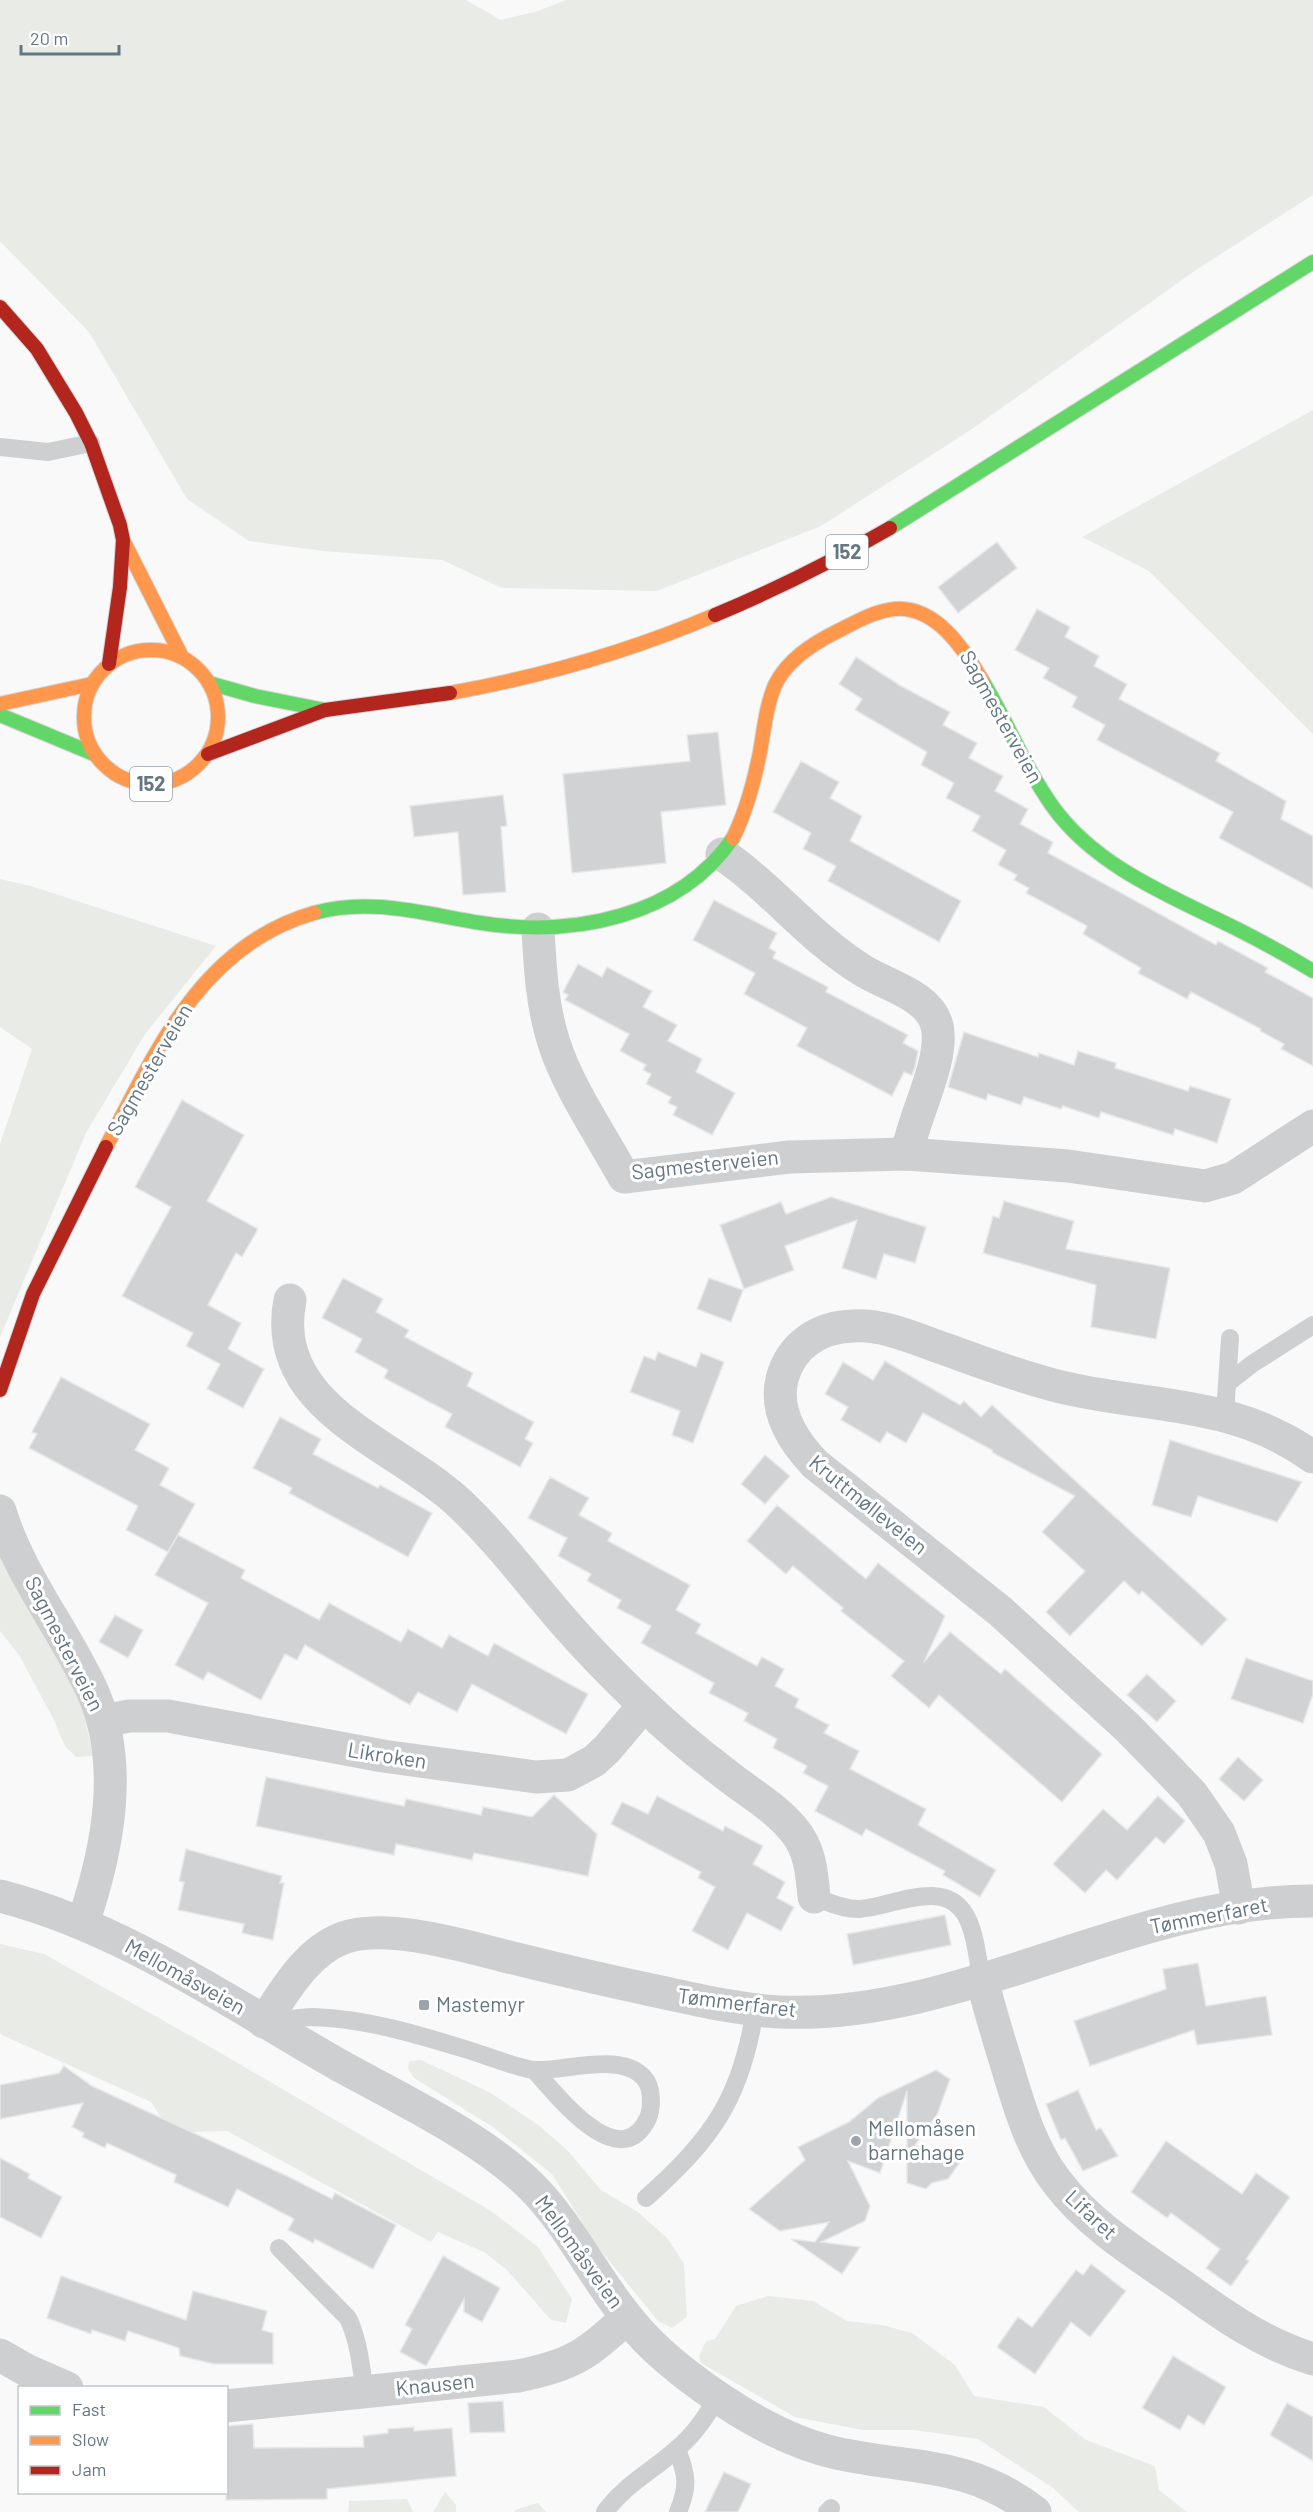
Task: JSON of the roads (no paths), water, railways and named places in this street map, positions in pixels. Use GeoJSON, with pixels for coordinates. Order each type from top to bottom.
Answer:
{"type":"FeatureCollection","features":[{"type":"Feature","properties":{"kind":"street","name":"152"},"geometry":{"type":"LineString","coordinates":[[208,754],[325,710],[423,698],[539,674],[656,638],[758,597],[816,569],[918,511],[1313,262]]}},
{"type":"Feature","properties":{"kind":"street"},"geometry":{"type":"LineString","coordinates":[[0,307],[37,349],[57,378],[92,443],[123,540],[182,657]]}},
{"type":"Feature","properties":{"kind":"street"},"geometry":{"type":"LineString","coordinates":[[109,664],[123,540]]}},
{"type":"Feature","properties":{"kind":"street","name":"Sagmesterveien"},"geometry":{"type":"LineString","coordinates":[[0,1390],[14,1343],[32,1300],[118,1122],[171,1026],[186,1004],[225,962],[255,938],[281,922],[343,907],[377,906],[486,924],[538,929],[574,926],[648,906],[679,891],[722,854],[737,830],[748,804],[757,770],[768,708],[781,674],[794,659],[822,638],[882,612],[895,608],[922,613],[939,623],[967,652],[1052,806],[1086,842],[1136,878],[1276,949],[1313,971]]}},
{"type":"Feature","properties":{"kind":"street","name":"152"},"geometry":{"type":"LineString","coordinates":[[137,651],[168,652],[182,657],[198,669],[209,683],[218,711],[214,741],[208,754],[195,769],[178,779],[159,784],[139,784],[121,778],[94,754],[86,734],[84,717],[86,700],[92,684],[109,664],[137,651]]}},
{"type":"Feature","properties":{"kind":"street","name":"152"},"geometry":{"type":"LineString","coordinates":[[209,683],[255,696],[325,710]]}},
{"type":"Feature","properties":{"kind":"street"},"geometry":{"type":"LineString","coordinates":[[0,704],[92,684]]}},
{"type":"Feature","properties":{"kind":"street","name":"152"},"geometry":{"type":"LineString","coordinates":[[0,715],[94,754]]}},
{"type":"Feature","properties":{"kind":"street"},"geometry":{"type":"LineString","coordinates":[[722,854],[765,886],[830,948],[865,972],[920,1002],[937,1024],[936,1051],[932,1069],[913,1125],[907,1154]]}},
{"type":"Feature","properties":{"kind":"street","name":"Sagmesterveien"},"geometry":{"type":"LineString","coordinates":[[538,929],[543,997],[553,1041],[573,1088],[624,1177],[789,1156],[907,1154],[1068,1166],[1205,1186],[1233,1178],[1313,1126]]}},
{"type":"Feature","properties":{"kind":"street"},"geometry":{"type":"LineString","coordinates":[[290,1300],[287,1314],[289,1346],[297,1369],[313,1393],[336,1414],[424,1474],[458,1502],[565,1623],[644,1705],[794,1830],[808,1857],[814,1897]]}},
{"type":"Feature","properties":{"kind":"street","name":"Kruttmølleveien"},"geometry":{"type":"LineString","coordinates":[[1239,1908],[1226,1848],[1207,1814],[1192,1794],[1127,1727],[1024,1632],[815,1464],[802,1450],[787,1425],[781,1407],[781,1386],[791,1357],[811,1337],[835,1328],[863,1326],[914,1338],[1054,1385],[1103,1396],[1225,1414],[1266,1428],[1313,1457]]}},
{"type":"Feature","properties":{"kind":"street","name":"Sagmesterveien"},"geometry":{"type":"LineString","coordinates":[[0,1511],[5,1528],[22,1561],[90,1685],[103,1721],[110,1776],[108,1814],[100,1872],[83,1923]]}},
{"type":"Feature","properties":{"kind":"street","name":"Likroken"},"geometry":{"type":"LineString","coordinates":[[103,1721],[129,1716],[168,1716],[382,1756],[536,1778],[568,1774],[594,1761],[644,1705]]}},
{"type":"Feature","properties":{"kind":"street","name":"Mellomåsveien"},"geometry":{"type":"LineString","coordinates":[[0,1896],[83,1923],[144,1953],[432,2117],[495,2156],[515,2172],[562,2223],[627,2318],[656,2348],[718,2397],[760,2424],[799,2442],[835,2453],[913,2463],[960,2473],[1005,2492],[1035,2512]]}},
{"type":"Feature","properties":{"kind":"street","name":"Tømmerfaret"},"geometry":{"type":"LineString","coordinates":[[264,2022],[294,1979],[314,1957],[341,1939],[377,1932],[470,1948],[638,1988],[721,2005],[755,2010],[799,2012],[886,2004],[982,1979],[1088,1944],[1150,1927],[1239,1908],[1313,1901]]}},
{"type":"Feature","properties":{"kind":"street","name":"Lifaret"},"geometry":{"type":"LineString","coordinates":[[982,1979],[1021,2110],[1038,2152],[1058,2183],[1084,2212],[1122,2244],[1235,2323],[1277,2346],[1313,2359]]}},
{"type":"Feature","properties":{"kind":"street","name":"Knausen"},"geometry":{"type":"LineString","coordinates":[[228,2406],[365,2393],[547,2371],[586,2354],[627,2318]]}},
{"type":"Feature","properties":{"kind":"street"},"geometry":{"type":"LineString","coordinates":[[0,2355],[28,2371],[62,2386]]}},
{"type":"Feature","properties":{"kind":"lane"},"geometry":{"type":"LineString","coordinates":[[0,447],[48,452],[92,443]]}},
{"type":"Feature","properties":{"kind":"lane"},"geometry":{"type":"LineString","coordinates":[[1229,1382],[1252,1364],[1313,1325]]}},
{"type":"Feature","properties":{"kind":"lane"},"geometry":{"type":"LineString","coordinates":[[1225,1414],[1229,1382],[1230,1338]]}},
{"type":"Feature","properties":{"kind":"lane"},"geometry":{"type":"LineString","coordinates":[[814,1897],[848,1908],[861,1909],[924,1896],[946,1899],[954,1903],[967,1917],[982,1979]]}},
{"type":"Feature","properties":{"kind":"lane"},"geometry":{"type":"LineString","coordinates":[[646,2198],[692,2154],[725,2110],[738,2080],[751,2039],[755,2010]]}},
{"type":"Feature","properties":{"kind":"lane"},"geometry":{"type":"LineString","coordinates":[[264,2022],[312,2017],[344,2019],[439,2041],[534,2070],[610,2064],[634,2070],[648,2082],[651,2099],[648,2117],[636,2134],[618,2139],[602,2136],[586,2124],[534,2070]]}},
{"type":"Feature","properties":{"kind":"lane"},"geometry":{"type":"LineString","coordinates":[[279,2248],[348,2318],[359,2352],[365,2393]]}},
{"type":"Feature","properties":{"kind":"lane"},"geometry":{"type":"LineString","coordinates":[[605,2512],[620,2504],[640,2476],[677,2449],[702,2422],[718,2397]]}},
{"type":"Feature","properties":{"kind":"lane"},"geometry":{"type":"LineString","coordinates":[[677,2449],[686,2473],[687,2483],[686,2493],[678,2512]]}},
{"type":"Feature","properties":{"kind":"place","name":"Mastemyr"},"geometry":{"type":"Point","coordinates":[424,2005]}},
{"type":"Feature","properties":{"kind":"place","name":"Mellomåsen barnehage"},"geometry":{"type":"Point","coordinates":[856,2141]}}]}
